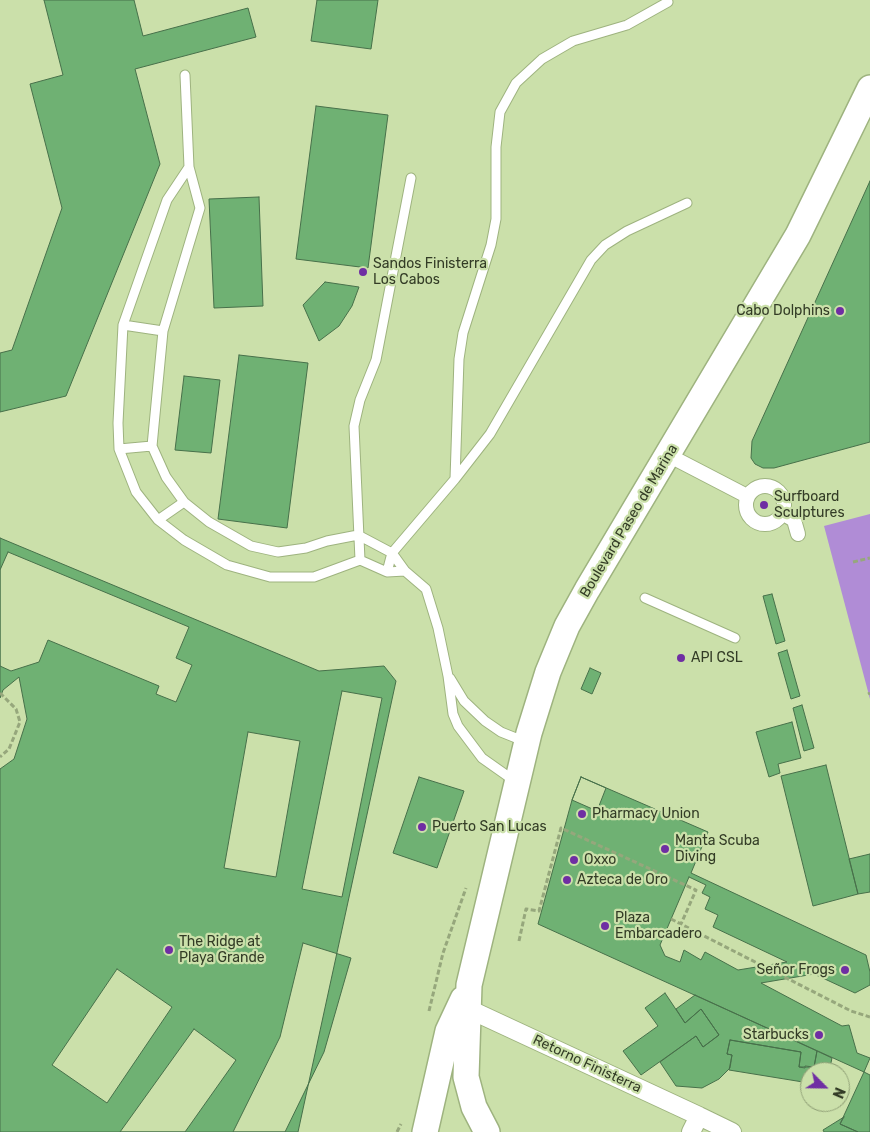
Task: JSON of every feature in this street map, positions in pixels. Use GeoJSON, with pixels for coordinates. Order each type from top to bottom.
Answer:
{"type":"FeatureCollection","features":[{"type":"Feature","properties":{"kind":"main road","name":"Boulevard Paseo de Marina"},"geometry":{"type":"LineString","coordinates":[[487,1132],[474,1107],[466,1077],[466,1000],[517,782],[543,685],[567,626],[789,251],[870,88]]}},
{"type":"Feature","properties":{"kind":"main road","name":"Boulevard Paseo de Marina"},"geometry":{"type":"LineString","coordinates":[[425,1132],[448,1031],[466,1000]]}},
{"type":"Feature","properties":{"kind":"street"},"geometry":{"type":"LineString","coordinates":[[668,455],[747,496]]}},
{"type":"Feature","properties":{"kind":"street"},"geometry":{"type":"LineString","coordinates":[[761,486],[774,488],[783,500],[782,513],[771,523],[754,522],[746,509],[747,496],[761,486]]}},
{"type":"Feature","properties":{"kind":"street"},"geometry":{"type":"LineString","coordinates":[[782,513],[794,520],[798,534]]}},
{"type":"Feature","properties":{"kind":"street","name":"Retorno Finisterra"},"geometry":{"type":"LineString","coordinates":[[466,1000],[695,1124],[732,1132]]}},
{"type":"Feature","properties":{"kind":"lane"},"geometry":{"type":"LineString","coordinates":[[455,479],[459,359],[463,333],[491,245],[496,219],[496,146],[500,112],[516,83],[542,59],[573,41],[627,26],[668,2]]}},
{"type":"Feature","properties":{"kind":"lane"},"geometry":{"type":"LineString","coordinates":[[185,75],[188,167],[200,208],[163,331],[152,446],[166,476],[184,502],[230,535],[251,546],[278,552],[306,548],[327,541],[358,535],[392,552],[405,571],[426,589],[448,676],[453,714],[463,734],[490,765],[517,782]]}},
{"type":"Feature","properties":{"kind":"lane"},"geometry":{"type":"LineString","coordinates":[[188,167],[167,200],[123,325],[118,424],[119,449],[136,492],[158,520],[184,540],[227,565],[270,577],[314,577],[360,560],[387,572],[405,571]]}},
{"type":"Feature","properties":{"kind":"lane"},"geometry":{"type":"LineString","coordinates":[[360,560],[354,426],[360,400],[376,360],[411,178]]}},
{"type":"Feature","properties":{"kind":"lane"},"geometry":{"type":"LineString","coordinates":[[387,572],[392,552],[455,479],[490,434],[592,260],[605,246],[627,231],[687,203]]}},
{"type":"Feature","properties":{"kind":"lane"},"geometry":{"type":"LineString","coordinates":[[123,325],[163,331]]}},
{"type":"Feature","properties":{"kind":"lane"},"geometry":{"type":"LineString","coordinates":[[119,449],[152,446]]}},
{"type":"Feature","properties":{"kind":"lane"},"geometry":{"type":"LineString","coordinates":[[158,520],[184,502]]}},
{"type":"Feature","properties":{"kind":"lane"},"geometry":{"type":"LineString","coordinates":[[645,598],[735,638]]}},
{"type":"Feature","properties":{"kind":"lane"},"geometry":{"type":"LineString","coordinates":[[448,676],[464,701],[485,721],[506,734],[527,743]]}},
{"type":"Feature","properties":{"kind":"path"},"geometry":{"type":"LineString","coordinates":[[853,562],[870,558]]}},
{"type":"Feature","properties":{"kind":"path"},"geometry":{"type":"LineString","coordinates":[[0,693],[16,709],[20,722],[9,749],[0,757]]}},
{"type":"Feature","properties":{"kind":"path"},"geometry":{"type":"LineString","coordinates":[[518,941],[526,909],[539,911],[561,828],[696,890],[681,924]]}},
{"type":"Feature","properties":{"kind":"path"},"geometry":{"type":"LineString","coordinates":[[428,1018],[443,953],[469,880]]}},
{"type":"Feature","properties":{"kind":"path"},"geometry":{"type":"LineString","coordinates":[[671,919],[851,1011],[870,1017]]}},
{"type":"Feature","properties":{"kind":"path"},"geometry":{"type":"LineString","coordinates":[[397,1132],[404,1119]]}},
{"type":"Feature","properties":{"kind":"shaded area"},"geometry":{"type":"Polygon","coordinates":[[[870,514],[870,699],[824,526],[870,514]]]}},
{"type":"Feature","properties":{"kind":"building"},"geometry":{"type":"Polygon","coordinates":[[[44,0],[134,0],[143,36],[248,8],[256,37],[135,69],[160,164],[66,396],[0,412],[0,353],[12,350],[62,208],[30,84],[63,75],[44,0]]]}},
{"type":"Feature","properties":{"kind":"building"},"geometry":{"type":"Polygon","coordinates":[[[317,0],[378,0],[371,49],[311,41],[317,0]]]}},
{"type":"Feature","properties":{"kind":"building"},"geometry":{"type":"Polygon","coordinates":[[[316,106],[388,115],[368,268],[296,259],[316,106]]]}},
{"type":"Feature","properties":{"kind":"building","name":"Cabo Dolphins"},"geometry":{"type":"Polygon","coordinates":[[[870,181],[870,442],[774,468],[763,468],[755,464],[751,458],[752,441],[870,181]]]}},
{"type":"Feature","properties":{"kind":"building"},"geometry":{"type":"Polygon","coordinates":[[[259,197],[263,306],[214,308],[209,199],[259,197]]]}},
{"type":"Feature","properties":{"kind":"building"},"geometry":{"type":"Polygon","coordinates":[[[325,282],[359,287],[352,306],[339,326],[319,341],[303,305],[325,282]]]}},
{"type":"Feature","properties":{"kind":"building"},"geometry":{"type":"Polygon","coordinates":[[[239,355],[308,363],[287,528],[218,519],[239,355]]]}},
{"type":"Feature","properties":{"kind":"building"},"geometry":{"type":"Polygon","coordinates":[[[184,376],[220,380],[211,453],[175,450],[184,376]]]}},
{"type":"Feature","properties":{"kind":"building","name":"The Ridge at Playa Grande"},"geometry":{"type":"Polygon","coordinates":[[[0,538],[319,671],[384,666],[396,681],[298,1132],[0,1132],[0,769],[14,759],[27,719],[19,677],[3,690],[0,698],[0,538]]]}},
{"type":"Feature","properties":{"kind":"building"},"geometry":{"type":"Polygon","coordinates":[[[8,552],[189,627],[176,658],[192,665],[176,702],[156,694],[159,686],[48,640],[39,662],[11,671],[0,666],[0,570],[8,552]]]}},
{"type":"Feature","properties":{"kind":"building"},"geometry":{"type":"Polygon","coordinates":[[[772,594],[785,641],[776,644],[763,596],[772,594]]]}},
{"type":"Feature","properties":{"kind":"building"},"geometry":{"type":"Polygon","coordinates":[[[787,650],[800,696],[791,699],[778,653],[787,650]]]}},
{"type":"Feature","properties":{"kind":"building"},"geometry":{"type":"Polygon","coordinates":[[[590,668],[601,673],[592,694],[581,689],[590,668]]]}},
{"type":"Feature","properties":{"kind":"building"},"geometry":{"type":"Polygon","coordinates":[[[342,691],[382,698],[342,897],[302,889],[342,691]]]}},
{"type":"Feature","properties":{"kind":"building"},"geometry":{"type":"Polygon","coordinates":[[[802,705],[814,748],[804,751],[793,708],[802,705]]]}},
{"type":"Feature","properties":{"kind":"building"},"geometry":{"type":"Polygon","coordinates":[[[792,722],[801,758],[778,764],[780,773],[769,777],[756,732],[792,722]]]}},
{"type":"Feature","properties":{"kind":"building"},"geometry":{"type":"Polygon","coordinates":[[[248,732],[300,741],[276,877],[224,868],[248,732]]]}},
{"type":"Feature","properties":{"kind":"building"},"geometry":{"type":"Polygon","coordinates":[[[826,765],[858,894],[813,906],[781,776],[826,765]]]}},
{"type":"Feature","properties":{"kind":"building"},"geometry":{"type":"Polygon","coordinates":[[[419,777],[464,791],[437,868],[393,853],[419,777]]]}},
{"type":"Feature","properties":{"kind":"building","name":"Plaza Embarcadero"},"geometry":{"type":"Polygon","coordinates":[[[581,777],[708,832],[691,873],[866,955],[870,972],[870,985],[855,993],[814,974],[761,983],[842,1026],[849,1025],[857,1053],[870,1058],[864,1072],[850,1066],[850,1062],[842,1062],[538,924],[572,800],[581,777]],[[689,877],[660,945],[665,956],[680,962],[684,950],[701,960],[705,952],[738,970],[787,962],[713,927],[718,915],[705,909],[710,897],[702,893],[706,885],[689,877]]]}},
{"type":"Feature","properties":{"kind":"building"},"geometry":{"type":"Polygon","coordinates":[[[581,777],[606,788],[597,811],[572,800],[581,777]]]}},
{"type":"Feature","properties":{"kind":"building"},"geometry":{"type":"Polygon","coordinates":[[[870,854],[870,892],[858,894],[849,859],[870,854]]]}},
{"type":"Feature","properties":{"kind":"building"},"geometry":{"type":"Polygon","coordinates":[[[303,943],[351,958],[324,1052],[285,1132],[233,1132],[280,1037],[303,943]]]}},
{"type":"Feature","properties":{"kind":"building"},"geometry":{"type":"Polygon","coordinates":[[[117,969],[172,1007],[107,1103],[52,1065],[117,969]]]}},
{"type":"Feature","properties":{"kind":"building"},"geometry":{"type":"Polygon","coordinates":[[[665,993],[685,1023],[701,1009],[719,1035],[703,1047],[696,1036],[641,1075],[623,1051],[658,1026],[645,1008],[665,993]]]}},
{"type":"Feature","properties":{"kind":"building"},"geometry":{"type":"Polygon","coordinates":[[[695,995],[817,1051],[815,1062],[800,1062],[799,1067],[801,1052],[730,1040],[727,1054],[732,1055],[730,1068],[719,1079],[702,1088],[676,1086],[660,1062],[696,1036],[703,1047],[719,1035],[701,1009],[685,1023],[676,1009],[695,995]]]}},
{"type":"Feature","properties":{"kind":"building"},"geometry":{"type":"Polygon","coordinates":[[[194,1029],[236,1060],[185,1132],[120,1132],[194,1029]]]}},
{"type":"Feature","properties":{"kind":"building"},"geometry":{"type":"Polygon","coordinates":[[[730,1040],[801,1052],[800,1082],[729,1070],[732,1055],[727,1054],[730,1040]]]}},
{"type":"Feature","properties":{"kind":"building"},"geometry":{"type":"Polygon","coordinates":[[[817,1051],[832,1058],[831,1062],[815,1062],[817,1051]]]}},
{"type":"Feature","properties":{"kind":"building"},"geometry":{"type":"Polygon","coordinates":[[[864,1072],[870,1075],[870,1132],[858,1132],[840,1124],[846,1112],[850,1112],[850,1102],[864,1072]]]}},
{"type":"Feature","properties":{"kind":"building"},"geometry":{"type":"Polygon","coordinates":[[[844,1117],[840,1124],[858,1132],[824,1132],[823,1130],[844,1117]]]}},
{"type":"Feature","properties":{"kind":"place","name":"Sandos Finisterra Los Cabos"},"geometry":{"type":"Point","coordinates":[363,272]}},
{"type":"Feature","properties":{"kind":"place","name":"Cabo Dolphins"},"geometry":{"type":"Point","coordinates":[840,311]}},
{"type":"Feature","properties":{"kind":"place","name":"Surfboard Sculptures"},"geometry":{"type":"Point","coordinates":[764,505]}},
{"type":"Feature","properties":{"kind":"place","name":"API CSL"},"geometry":{"type":"Point","coordinates":[681,658]}},
{"type":"Feature","properties":{"kind":"place","name":"Pharmacy Union"},"geometry":{"type":"Point","coordinates":[582,814]}},
{"type":"Feature","properties":{"kind":"place","name":"Puerto San Lucas"},"geometry":{"type":"Point","coordinates":[422,827]}},
{"type":"Feature","properties":{"kind":"place","name":"Manta Scuba Diving"},"geometry":{"type":"Point","coordinates":[665,849]}},
{"type":"Feature","properties":{"kind":"place","name":"Oxxo"},"geometry":{"type":"Point","coordinates":[574,860]}},
{"type":"Feature","properties":{"kind":"place","name":"Azteca de Oro"},"geometry":{"type":"Point","coordinates":[567,880]}},
{"type":"Feature","properties":{"kind":"place","name":"Plaza Embarcadero"},"geometry":{"type":"Point","coordinates":[605,926]}},
{"type":"Feature","properties":{"kind":"place","name":"The Ridge at Playa Grande"},"geometry":{"type":"Point","coordinates":[169,950]}},
{"type":"Feature","properties":{"kind":"place","name":"Señor Frogs"},"geometry":{"type":"Point","coordinates":[845,970]}},
{"type":"Feature","properties":{"kind":"place","name":"Starbucks"},"geometry":{"type":"Point","coordinates":[819,1035]}}]}
